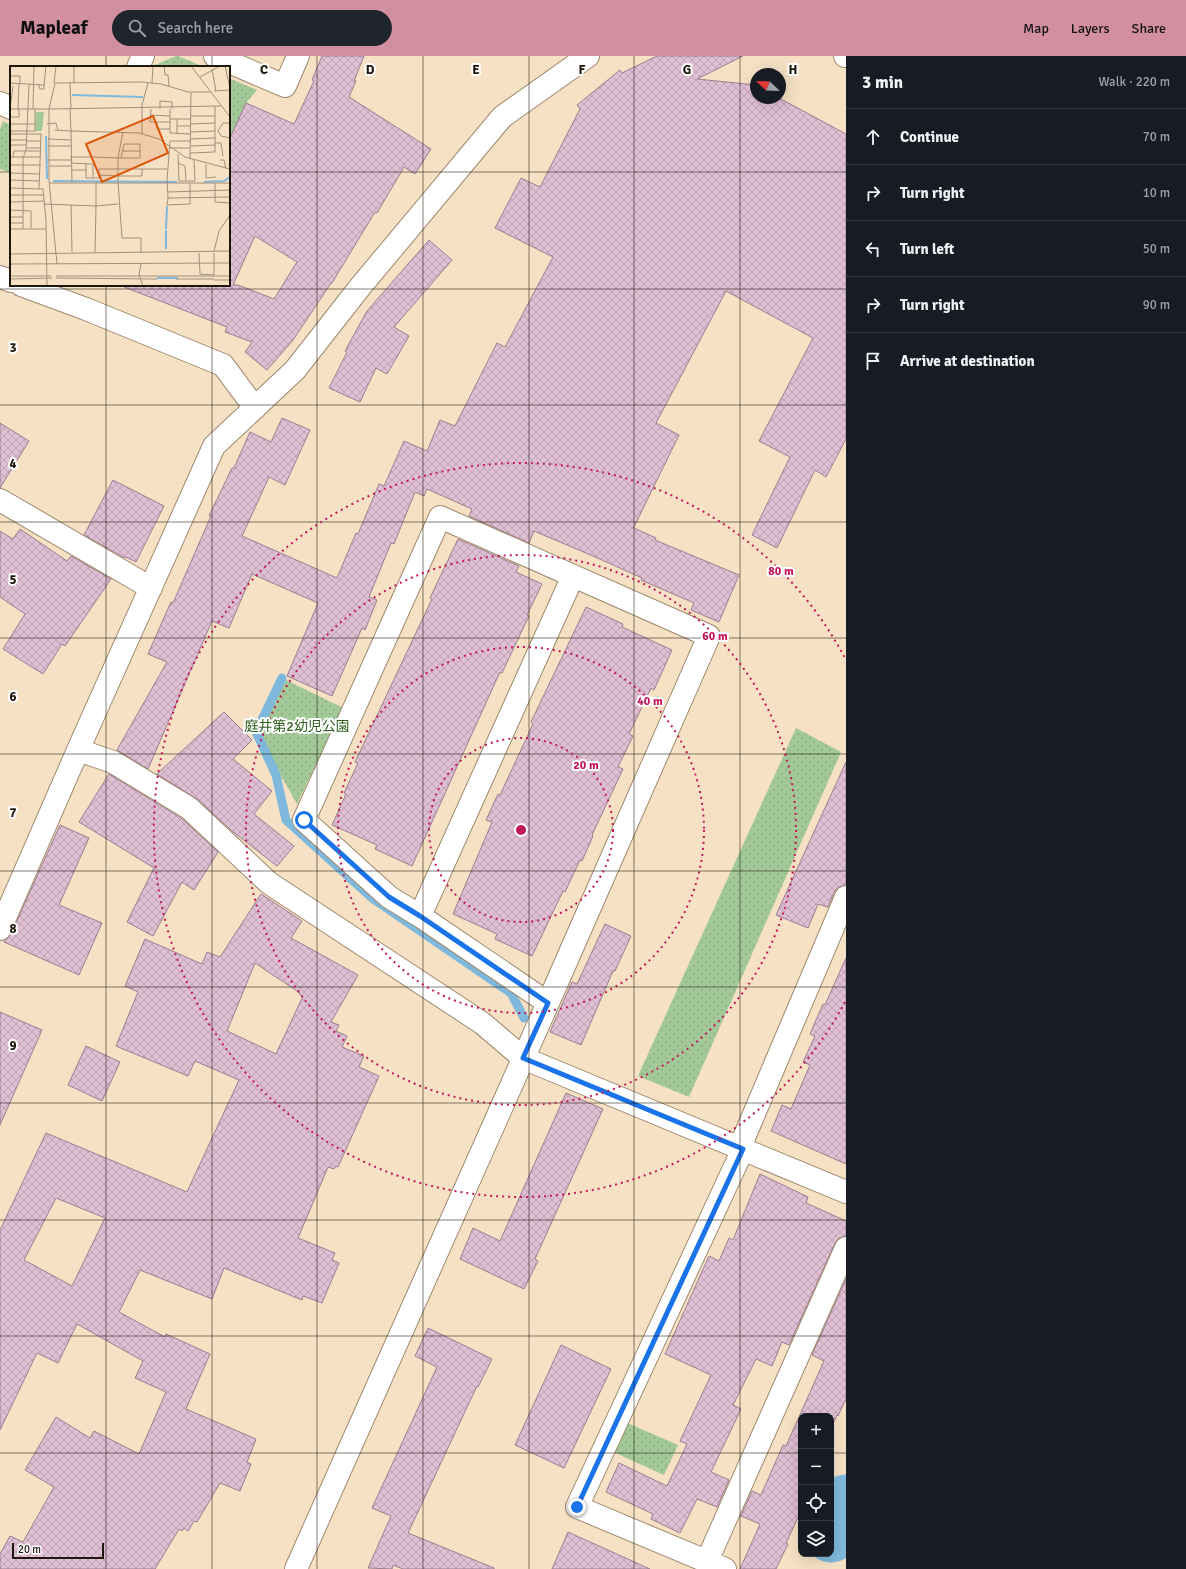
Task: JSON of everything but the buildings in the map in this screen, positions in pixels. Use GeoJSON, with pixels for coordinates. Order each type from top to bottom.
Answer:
{"type":"FeatureCollection","features":[{"type":"Feature","properties":{"kind":"street"},"geometry":{"type":"LineString","coordinates":[[138,66],[143,56]]}},
{"type":"Feature","properties":{"kind":"street"},"geometry":{"type":"LineString","coordinates":[[215,56],[285,86],[298,56]]}},
{"type":"Feature","properties":{"kind":"street"},"geometry":{"type":"LineString","coordinates":[[0,930],[78,750],[214,446],[295,370],[360,287],[502,117],[588,56]]}},
{"type":"Feature","properties":{"kind":"street"},"geometry":{"type":"LineString","coordinates":[[0,103],[10,108]]}},
{"type":"Feature","properties":{"kind":"street"},"geometry":{"type":"LineString","coordinates":[[0,277],[10,281]]}},
{"type":"Feature","properties":{"kind":"street"},"geometry":{"type":"LineString","coordinates":[[24,286],[86,309],[223,365],[255,408]]}},
{"type":"Feature","properties":{"kind":"street"},"geometry":{"type":"LineString","coordinates":[[0,500],[151,588]]}},
{"type":"Feature","properties":{"kind":"street"},"geometry":{"type":"LineString","coordinates":[[296,1569],[548,1003],[709,636],[440,518],[304,820],[389,897],[420,916],[548,1003]]}},
{"type":"Feature","properties":{"kind":"street"},"geometry":{"type":"LineString","coordinates":[[420,916],[573,576]]}},
{"type":"Feature","properties":{"kind":"street"},"geometry":{"type":"LineString","coordinates":[[78,750],[113,762],[189,808],[269,883],[482,1023],[523,1058],[846,1192]]}},
{"type":"Feature","properties":{"kind":"street"},"geometry":{"type":"LineString","coordinates":[[846,897],[741,1148],[577,1507],[716,1565],[846,1248]]}},
{"type":"Feature","properties":{"kind":"green space"},"geometry":{"type":"Polygon","coordinates":[[[178,56],[202,66],[155,66],[178,56]]]}},
{"type":"Feature","properties":{"kind":"green space"},"geometry":{"type":"Polygon","coordinates":[[[230,78],[257,90],[246,103],[230,138],[230,78]]]}},
{"type":"Feature","properties":{"kind":"green space"},"geometry":{"type":"Polygon","coordinates":[[[3,121],[10,124],[10,173],[0,169],[0,129],[3,121]]]}},
{"type":"Feature","properties":{"kind":"green space","name":"庭井第2幼児公園"},"geometry":{"type":"Polygon","coordinates":[[[282,678],[343,708],[297,804],[256,732],[282,678]]]}},
{"type":"Feature","properties":{"kind":"green space"},"geometry":{"type":"Polygon","coordinates":[[[796,728],[841,752],[689,1097],[638,1076],[796,728]]]}},
{"type":"Feature","properties":{"kind":"green space"},"geometry":{"type":"Polygon","coordinates":[[[625,1422],[678,1445],[664,1475],[611,1451],[625,1422]]]}},
{"type":"Feature","properties":{"kind":"waterway"},"geometry":{"type":"LineString","coordinates":[[282,678],[256,732],[276,775],[286,820],[372,898],[511,993],[524,1018]]}},
{"type":"Feature","properties":{"kind":"waterway"},"geometry":{"type":"LineString","coordinates":[[834,1528],[846,1502]]}},
{"type":"Feature","properties":{"kind":"route"},"geometry":{"type":"LineString","coordinates":[[304,820],[389,897],[420,916],[548,1003],[523,1058],[743,1149],[577,1507]]}}]}
